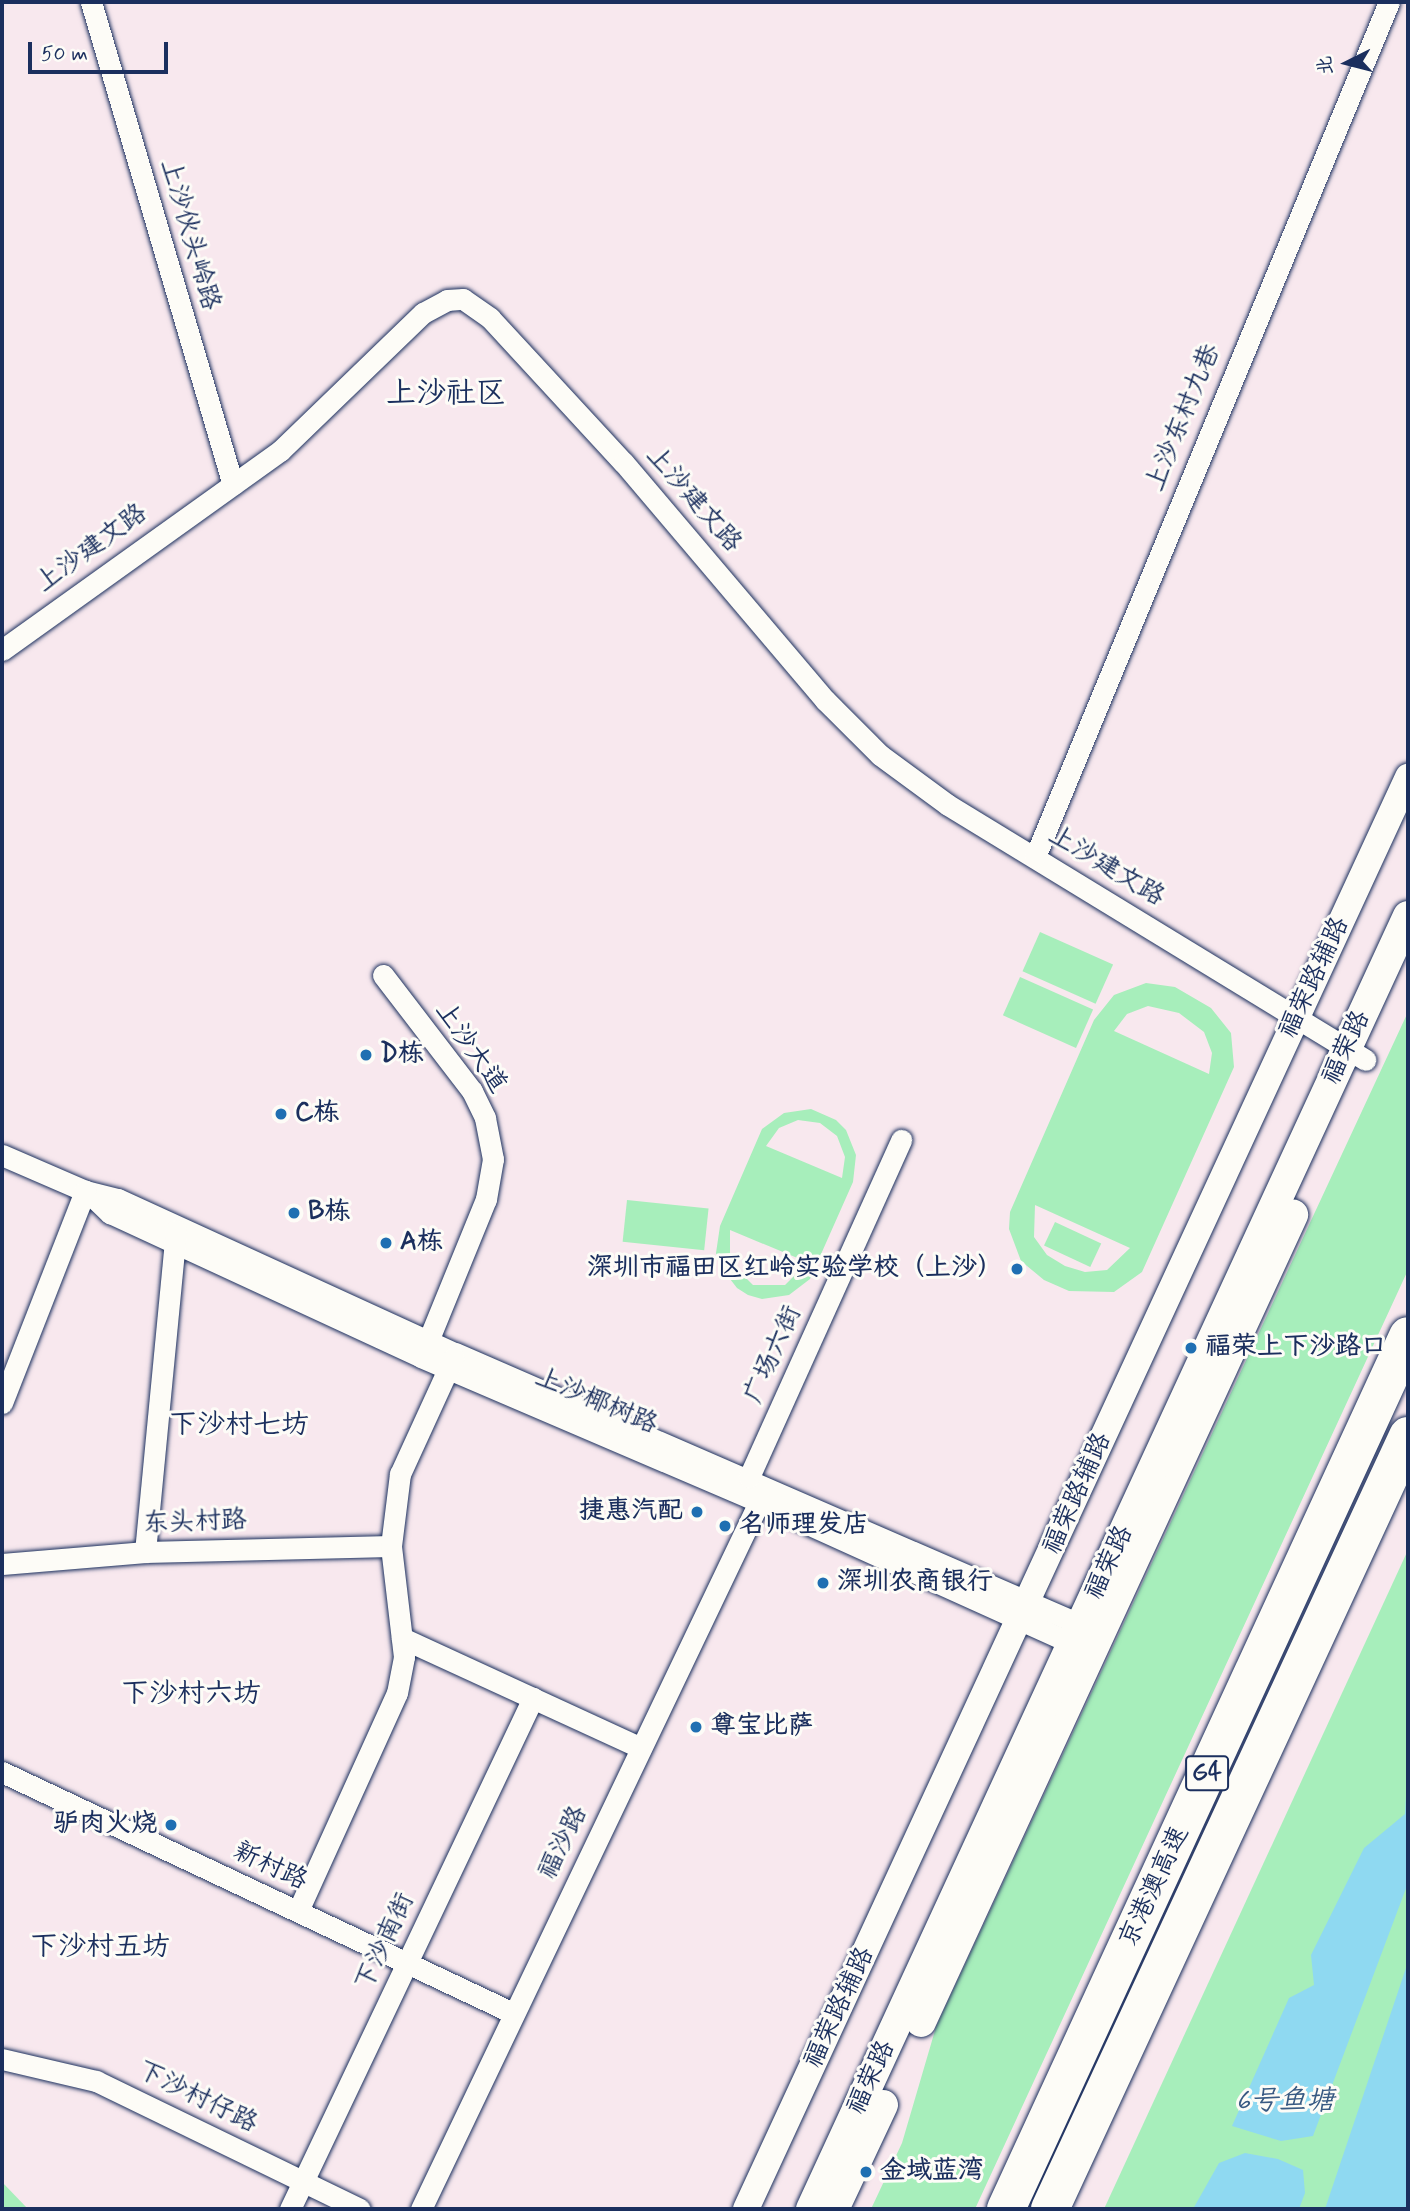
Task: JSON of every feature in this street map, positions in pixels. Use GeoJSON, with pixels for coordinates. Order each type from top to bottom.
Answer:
{"type":"FeatureCollection","features":[{"type":"Feature","properties":{"kind":"highway","name":"京港澳高速"},"geometry":{"type":"LineString","coordinates":[[1006,2209],[1408,1336]]}},
{"type":"Feature","properties":{"kind":"highway","name":"京港澳高速"},"geometry":{"type":"LineString","coordinates":[[1050,2209],[1408,1436]]}},
{"type":"Feature","properties":{"kind":"main road","name":"福荣路"},"geometry":{"type":"LineString","coordinates":[[834,2209],[1087,1638],[1356,1054],[1408,916]]}},
{"type":"Feature","properties":{"kind":"main road","name":"福荣路"},"geometry":{"type":"LineString","coordinates":[[1356,1054],[1408,965]]}},
{"type":"Feature","properties":{"kind":"main road","name":"福荣路"},"geometry":{"type":"LineString","coordinates":[[811,2209],[1087,1638]]}},
{"type":"Feature","properties":{"kind":"street","name":"上沙伙头岭路"},"geometry":{"type":"LineString","coordinates":[[91,2],[233,485]]}},
{"type":"Feature","properties":{"kind":"street","name":"上沙东村九巷"},"geometry":{"type":"LineString","coordinates":[[1035,857],[1389,2]]}},
{"type":"Feature","properties":{"kind":"street","name":"上沙建文路"},"geometry":{"type":"LineString","coordinates":[[2,650],[280,451],[423,313],[447,300],[472,302],[624,463],[850,728],[910,779],[1356,1054]]}},
{"type":"Feature","properties":{"kind":"street","name":"福荣路辅路"},"geometry":{"type":"LineString","coordinates":[[746,2209],[1026,1610],[1408,777]]}},
{"type":"Feature","properties":{"kind":"street","name":"上沙大道"},"geometry":{"type":"LineString","coordinates":[[383,975],[471,1091],[485,1118],[492,1152],[486,1199],[425,1349]]}},
{"type":"Feature","properties":{"kind":"street","name":"广场六街"},"geometry":{"type":"LineString","coordinates":[[749,1478],[901,1140]]}},
{"type":"Feature","properties":{"kind":"street","name":"上沙椰树路"},"geometry":{"type":"LineString","coordinates":[[2,1155],[85,1191],[110,1213],[175,1234],[759,1502],[1026,1610]]}},
{"type":"Feature","properties":{"kind":"street"},"geometry":{"type":"LineString","coordinates":[[2,1403],[85,1191]]}},
{"type":"Feature","properties":{"kind":"street"},"geometry":{"type":"LineString","coordinates":[[145,1552],[175,1234]]}},
{"type":"Feature","properties":{"kind":"street","name":"上沙椰树路"},"geometry":{"type":"LineString","coordinates":[[451,1361],[749,1478],[1087,1638]]}},
{"type":"Feature","properties":{"kind":"street"},"geometry":{"type":"LineString","coordinates":[[298,1911],[397,1693],[404,1657],[391,1546],[403,1465],[451,1361]]}},
{"type":"Feature","properties":{"kind":"street","name":"福沙路"},"geometry":{"type":"LineString","coordinates":[[421,2209],[759,1502]]}},
{"type":"Feature","properties":{"kind":"street","name":"东头村路"},"geometry":{"type":"LineString","coordinates":[[2,1564],[145,1552],[391,1546]]}},
{"type":"Feature","properties":{"kind":"street"},"geometry":{"type":"LineString","coordinates":[[402,1638],[641,1748]]}},
{"type":"Feature","properties":{"kind":"street","name":"下沙南街"},"geometry":{"type":"LineString","coordinates":[[290,2209],[533,1698]]}},
{"type":"Feature","properties":{"kind":"street","name":"新村路"},"geometry":{"type":"LineString","coordinates":[[2,1772],[513,2013]]}},
{"type":"Feature","properties":{"kind":"street","name":"下沙村仔路"},"geometry":{"type":"LineString","coordinates":[[2,2059],[96,2081],[360,2209]]}},
{"type":"Feature","properties":{"kind":"green space"},"geometry":{"type":"Polygon","coordinates":[[[1040,932],[1113,965],[1096,1004],[1023,971],[1040,932]]]}},
{"type":"Feature","properties":{"kind":"green space"},"geometry":{"type":"Polygon","coordinates":[[[1020,977],[1093,1010],[1076,1048],[1003,1015],[1020,977]]]}},
{"type":"Feature","properties":{"kind":"green space"},"geometry":{"type":"Polygon","coordinates":[[[1146,983],[1175,987],[1211,1008],[1231,1033],[1234,1067],[1142,1272],[1114,1292],[1069,1291],[1044,1280],[1021,1261],[1009,1229],[1010,1212],[1094,1020],[1114,995],[1146,983]],[[1148,1006],[1127,1014],[1114,1031],[1209,1074],[1212,1053],[1204,1032],[1179,1013],[1148,1006]],[[1035,1205],[1034,1237],[1047,1255],[1065,1266],[1085,1272],[1107,1270],[1130,1248],[1035,1205]]]}},
{"type":"Feature","properties":{"kind":"green space"},"geometry":{"type":"Polygon","coordinates":[[[1408,1012],[1408,1270],[975,2209],[871,2209],[902,2143],[936,2027],[1408,1012]]]}},
{"type":"Feature","properties":{"kind":"green space"},"geometry":{"type":"Polygon","coordinates":[[[811,1109],[836,1120],[846,1130],[856,1155],[853,1182],[810,1279],[789,1295],[762,1299],[737,1288],[720,1266],[716,1253],[720,1226],[762,1129],[784,1113],[811,1109]],[[798,1120],[779,1128],[766,1146],[842,1178],[845,1157],[837,1136],[820,1123],[798,1120]],[[730,1230],[730,1262],[753,1285],[785,1285],[807,1263],[807,1262],[730,1230]]]}},
{"type":"Feature","properties":{"kind":"green space"},"geometry":{"type":"Polygon","coordinates":[[[627,1200],[709,1209],[704,1250],[623,1242],[627,1200]]]}},
{"type":"Feature","properties":{"kind":"green space"},"geometry":{"type":"Polygon","coordinates":[[[1055,1222],[1101,1244],[1090,1267],[1044,1246],[1055,1222]]]}},
{"type":"Feature","properties":{"kind":"green space"},"geometry":{"type":"Polygon","coordinates":[[[1408,1550],[1408,2209],[1104,2209],[1408,1550]]]}},
{"type":"Feature","properties":{"kind":"green space"},"geometry":{"type":"Polygon","coordinates":[[[2,2182],[28,2209],[2,2209],[2,2182]]]}},
{"type":"Feature","properties":{"kind":"water","name":"6号鱼塘"},"geometry":{"type":"Polygon","coordinates":[[[1408,1760],[1408,1883],[1313,2136],[1281,2141],[1232,2126],[1289,1998],[1314,1985],[1311,1955],[1364,1848],[1405,1814],[1408,1760]]]}},
{"type":"Feature","properties":{"kind":"water","name":"6号鱼塘"},"geometry":{"type":"Polygon","coordinates":[[[1408,1962],[1408,2209],[1325,2209],[1408,1962]]]}},
{"type":"Feature","properties":{"kind":"water"},"geometry":{"type":"Polygon","coordinates":[[[1245,2153],[1278,2159],[1303,2170],[1305,2193],[1299,2209],[1193,2209],[1219,2163],[1245,2153]]]}},
{"type":"Feature","properties":{"kind":"place","name":"D栋"},"geometry":{"type":"Point","coordinates":[366,1055]}},
{"type":"Feature","properties":{"kind":"place","name":"C栋"},"geometry":{"type":"Point","coordinates":[281,1114]}},
{"type":"Feature","properties":{"kind":"place","name":"B栋"},"geometry":{"type":"Point","coordinates":[294,1213]}},
{"type":"Feature","properties":{"kind":"place","name":"A栋"},"geometry":{"type":"Point","coordinates":[386,1243]}},
{"type":"Feature","properties":{"kind":"place","name":"深圳市福田区红岭实验学校（上沙）"},"geometry":{"type":"Point","coordinates":[1017,1269]}},
{"type":"Feature","properties":{"kind":"place","name":"福荣上下沙路口"},"geometry":{"type":"Point","coordinates":[1191,1348]}},
{"type":"Feature","properties":{"kind":"place","name":"捷惠汽配"},"geometry":{"type":"Point","coordinates":[697,1512]}},
{"type":"Feature","properties":{"kind":"place","name":"名师理发店"},"geometry":{"type":"Point","coordinates":[725,1526]}},
{"type":"Feature","properties":{"kind":"place","name":"深圳农商银行"},"geometry":{"type":"Point","coordinates":[823,1583]}},
{"type":"Feature","properties":{"kind":"place","name":"尊宝比萨"},"geometry":{"type":"Point","coordinates":[696,1727]}},
{"type":"Feature","properties":{"kind":"place","name":"驴肉火烧"},"geometry":{"type":"Point","coordinates":[171,1825]}},
{"type":"Feature","properties":{"kind":"place","name":"金域蓝湾"},"geometry":{"type":"Point","coordinates":[866,2172]}},
{"type":"Feature","properties":{"kind":"district","name":"上沙社区"},"geometry":{"type":"Point","coordinates":[446,394]}},
{"type":"Feature","properties":{"kind":"district","name":"下沙村七坊"},"geometry":{"type":"Point","coordinates":[239,1426]}},
{"type":"Feature","properties":{"kind":"district","name":"下沙村六坊"},"geometry":{"type":"Point","coordinates":[191,1695]}},
{"type":"Feature","properties":{"kind":"district","name":"下沙村五坊"},"geometry":{"type":"Point","coordinates":[100,1948]}}]}
